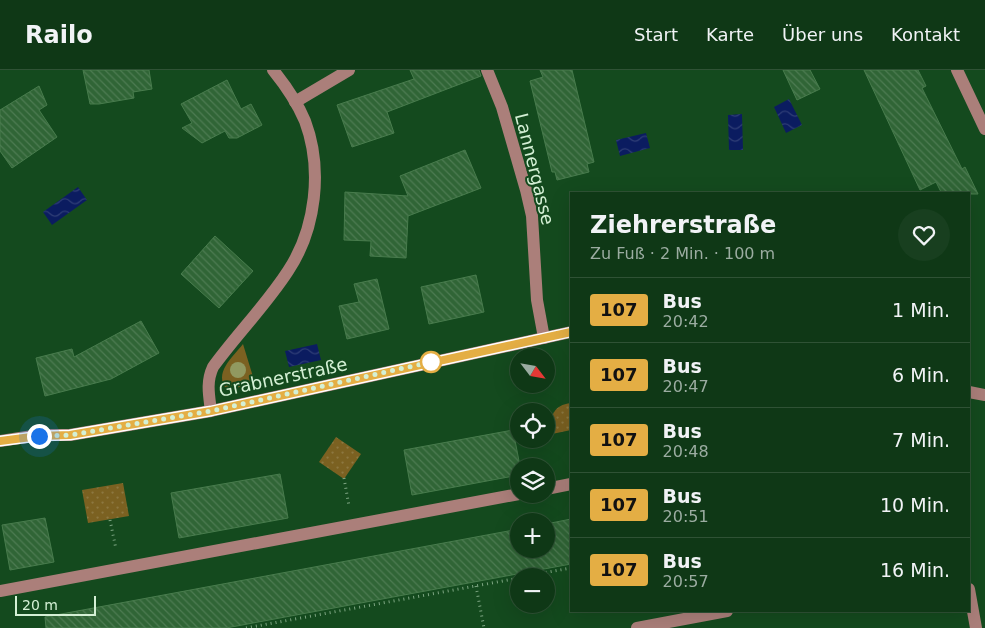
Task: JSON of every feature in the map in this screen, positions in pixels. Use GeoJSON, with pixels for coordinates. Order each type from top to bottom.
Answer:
{"type":"FeatureCollection","features":[{"type":"Feature","properties":{"kind":"street"},"geometry":{"type":"LineString","coordinates":[[211,411],[208,388],[209,376],[213,367],[290,269],[309,222],[314,193],[314,165],[307,129],[289,91],[273,70]]}},
{"type":"Feature","properties":{"kind":"street"},"geometry":{"type":"LineString","coordinates":[[295,102],[349,70]]}},
{"type":"Feature","properties":{"kind":"street","name":"Lannergasse"},"geometry":{"type":"LineString","coordinates":[[487,70],[502,107],[532,216],[537,300],[544,338]]}},
{"type":"Feature","properties":{"kind":"street"},"geometry":{"type":"LineString","coordinates":[[957,70],[985,129]]}},
{"type":"Feature","properties":{"kind":"street","name":"Grabnerstraße"},"geometry":{"type":"LineString","coordinates":[[0,441],[39,436],[70,435],[211,411],[570,332]]}},
{"type":"Feature","properties":{"kind":"street"},"geometry":{"type":"LineString","coordinates":[[970,392],[985,395]]}},
{"type":"Feature","properties":{"kind":"street"},"geometry":{"type":"LineString","coordinates":[[555,487],[570,484]]}},
{"type":"Feature","properties":{"kind":"street"},"geometry":{"type":"LineString","coordinates":[[0,591],[510,496]]}},
{"type":"Feature","properties":{"kind":"street"},"geometry":{"type":"LineString","coordinates":[[970,595],[976,628]]}},
{"type":"Feature","properties":{"kind":"street"},"geometry":{"type":"LineString","coordinates":[[637,628],[722,612]]}},
{"type":"Feature","properties":{"kind":"path"},"geometry":{"type":"LineString","coordinates":[[344,478],[353,525]]}},
{"type":"Feature","properties":{"kind":"path"},"geometry":{"type":"LineString","coordinates":[[110,520],[119,568]]}},
{"type":"Feature","properties":{"kind":"path"},"geometry":{"type":"LineString","coordinates":[[555,571],[570,568]]}},
{"type":"Feature","properties":{"kind":"path"},"geometry":{"type":"LineString","coordinates":[[246,628],[510,580]]}},
{"type":"Feature","properties":{"kind":"path"},"geometry":{"type":"LineString","coordinates":[[476,586],[484,628]]}},
{"type":"Feature","properties":{"kind":"shaded area"},"geometry":{"type":"Polygon","coordinates":[[[243,344],[254,380],[252,384],[227,390],[223,384],[223,372],[229,360],[243,344]]]}},
{"type":"Feature","properties":{"kind":"shaded area"},"geometry":{"type":"Polygon","coordinates":[[[570,403],[570,430],[555,433],[555,411],[560,406],[570,403]]]}},
{"type":"Feature","properties":{"kind":"shaded area"},"geometry":{"type":"Polygon","coordinates":[[[336,437],[361,454],[344,479],[319,462],[336,437]]]}},
{"type":"Feature","properties":{"kind":"shaded area"},"geometry":{"type":"Polygon","coordinates":[[[123,483],[129,516],[88,523],[82,490],[123,483]]]}},
{"type":"Feature","properties":{"kind":"water"},"geometry":{"type":"Polygon","coordinates":[[[789,99],[802,125],[786,133],[774,107],[789,99]]]}},
{"type":"Feature","properties":{"kind":"water"},"geometry":{"type":"Polygon","coordinates":[[[742,114],[743,150],[729,150],[728,115],[742,114]]]}},
{"type":"Feature","properties":{"kind":"water"},"geometry":{"type":"Polygon","coordinates":[[[646,133],[650,148],[620,156],[616,140],[646,133]]]}},
{"type":"Feature","properties":{"kind":"water"},"geometry":{"type":"Polygon","coordinates":[[[78,187],[87,200],[52,225],[43,212],[78,187]]]}},
{"type":"Feature","properties":{"kind":"water"},"geometry":{"type":"Polygon","coordinates":[[[317,344],[321,360],[289,367],[285,351],[317,344]]]}},
{"type":"Feature","properties":{"kind":"building"},"geometry":{"type":"Polygon","coordinates":[[[83,70],[149,70],[152,89],[133,92],[134,98],[90,104],[83,70]]]}},
{"type":"Feature","properties":{"kind":"building"},"geometry":{"type":"Polygon","coordinates":[[[410,70],[479,70],[481,76],[387,112],[394,133],[352,147],[337,105],[414,79],[410,70]]]}},
{"type":"Feature","properties":{"kind":"building"},"geometry":{"type":"Polygon","coordinates":[[[540,70],[572,70],[594,162],[587,164],[589,172],[557,180],[555,172],[552,172],[530,81],[543,77],[540,70]]]}},
{"type":"Feature","properties":{"kind":"building"},"geometry":{"type":"Polygon","coordinates":[[[783,70],[810,70],[820,89],[797,100],[783,70]]]}},
{"type":"Feature","properties":{"kind":"building"},"geometry":{"type":"Polygon","coordinates":[[[864,70],[918,70],[926,86],[922,88],[962,169],[965,167],[978,194],[970,194],[970,192],[941,192],[936,182],[920,190],[864,70]]]}},
{"type":"Feature","properties":{"kind":"building"},"geometry":{"type":"Polygon","coordinates":[[[227,80],[241,109],[251,104],[262,125],[237,138],[229,138],[225,131],[202,143],[182,128],[192,123],[181,104],[227,80]]]}},
{"type":"Feature","properties":{"kind":"building"},"geometry":{"type":"Polygon","coordinates":[[[39,86],[47,105],[39,110],[57,137],[12,168],[0,151],[0,110],[39,86]]]}},
{"type":"Feature","properties":{"kind":"building"},"geometry":{"type":"Polygon","coordinates":[[[465,150],[481,188],[408,216],[406,258],[370,256],[371,241],[344,240],[345,192],[408,196],[400,176],[465,150]]]}},
{"type":"Feature","properties":{"kind":"building"},"geometry":{"type":"Polygon","coordinates":[[[215,236],[253,271],[219,308],[181,274],[215,236]]]}},
{"type":"Feature","properties":{"kind":"building"},"geometry":{"type":"Polygon","coordinates":[[[476,275],[484,312],[429,324],[421,287],[476,275]]]}},
{"type":"Feature","properties":{"kind":"building"},"geometry":{"type":"Polygon","coordinates":[[[377,279],[389,329],[347,339],[339,306],[359,302],[354,284],[377,279]]]}},
{"type":"Feature","properties":{"kind":"building"},"geometry":{"type":"Polygon","coordinates":[[[141,321],[159,353],[111,379],[45,396],[36,358],[72,349],[74,357],[141,321]]]}},
{"type":"Feature","properties":{"kind":"building"},"geometry":{"type":"Polygon","coordinates":[[[510,431],[510,448],[516,448],[518,458],[510,458],[510,477],[412,495],[404,450],[510,431]]]}},
{"type":"Feature","properties":{"kind":"building"},"geometry":{"type":"Polygon","coordinates":[[[280,474],[288,518],[179,538],[171,493],[280,474]]]}},
{"type":"Feature","properties":{"kind":"building"},"geometry":{"type":"Polygon","coordinates":[[[45,518],[54,562],[10,570],[2,525],[45,518]]]}},
{"type":"Feature","properties":{"kind":"building"},"geometry":{"type":"Polygon","coordinates":[[[570,519],[570,564],[549,568],[510,568],[510,575],[226,628],[46,628],[45,617],[510,531],[510,558],[555,558],[555,522],[570,519]]]}},
{"type":"Feature","properties":{"kind":"bus line","name":"107"},"geometry":{"type":"LineString","coordinates":[[0,441],[39,436],[70,435],[211,411],[570,332]]}},
{"type":"Feature","properties":{"kind":"route"},"geometry":{"type":"LineString","coordinates":[[39,436],[70,435],[211,411],[431,362]]}}]}
